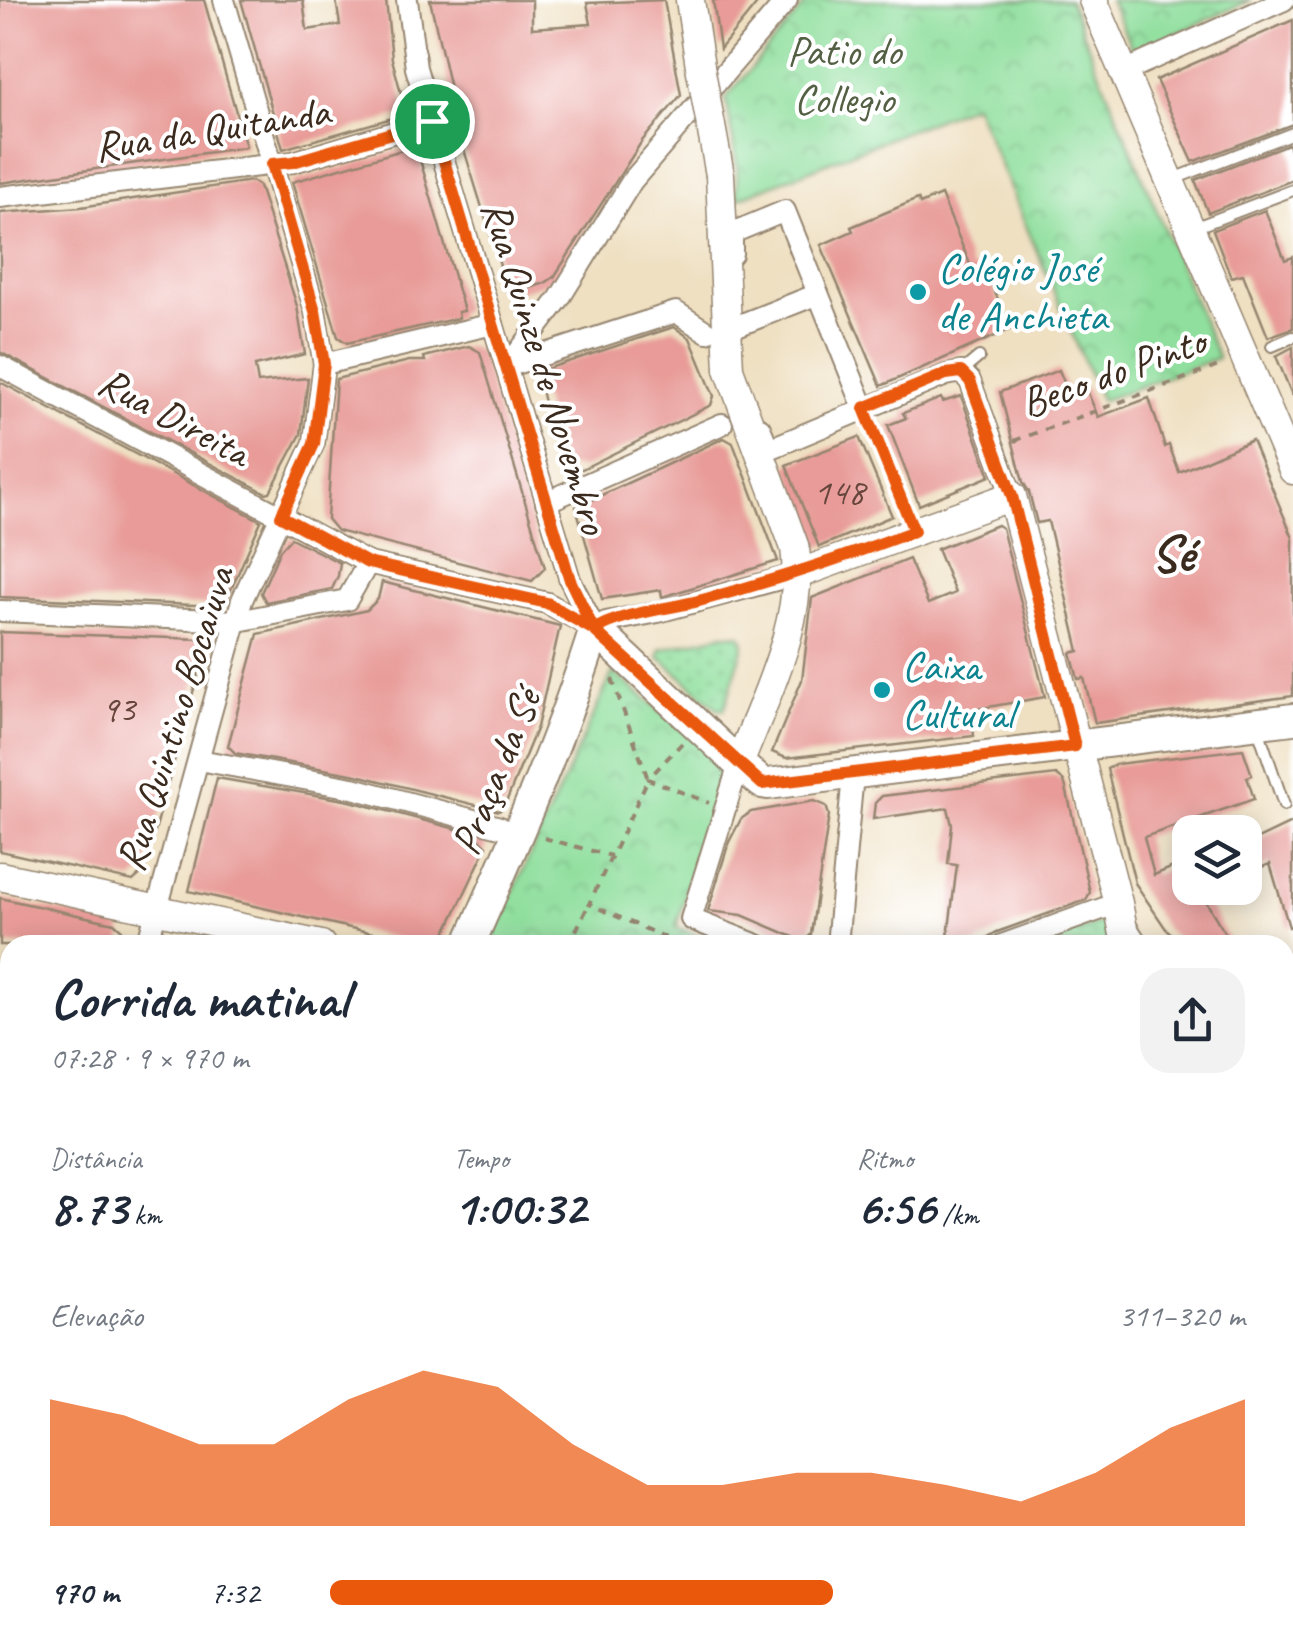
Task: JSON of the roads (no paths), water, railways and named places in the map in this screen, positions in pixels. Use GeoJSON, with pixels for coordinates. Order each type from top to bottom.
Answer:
{"type":"FeatureCollection","features":[{"type":"Feature","properties":{"kind":"main road"},"geometry":{"type":"LineString","coordinates":[[690,0],[720,175],[729,369],[796,550],[798,574],[779,660],[739,764]]}},
{"type":"Feature","properties":{"kind":"main road"},"geometry":{"type":"LineString","coordinates":[[1093,0],[1293,470]]}},
{"type":"Feature","properties":{"kind":"main road"},"geometry":{"type":"LineString","coordinates":[[798,574],[1012,496],[1124,935]]}},
{"type":"Feature","properties":{"kind":"main road"},"geometry":{"type":"LineString","coordinates":[[594,630],[762,784],[1293,719]]}},
{"type":"Feature","properties":{"kind":"main road","name":"Praça da Sé"},"geometry":{"type":"LineString","coordinates":[[473,935],[570,706],[594,630]]}},
{"type":"Feature","properties":{"kind":"main road"},"geometry":{"type":"LineString","coordinates":[[0,876],[275,935]]}},
{"type":"Feature","properties":{"kind":"street","name":"Rua Quintino Bocaiuva"},"geometry":{"type":"LineString","coordinates":[[150,935],[242,600],[314,444],[324,364],[315,311],[224,0]]}},
{"type":"Feature","properties":{"kind":"street","name":"Rua Quinze de Novembro"},"geometry":{"type":"LineString","coordinates":[[407,0],[416,68],[570,580],[594,630]]}},
{"type":"Feature","properties":{"kind":"street"},"geometry":{"type":"LineString","coordinates":[[507,366],[558,299],[632,180],[787,0]]}},
{"type":"Feature","properties":{"kind":"street"},"geometry":{"type":"LineString","coordinates":[[1124,71],[1284,0]]}},
{"type":"Feature","properties":{"kind":"street","name":"Rua da Quitanda"},"geometry":{"type":"LineString","coordinates":[[0,198],[293,162],[432,121]]}},
{"type":"Feature","properties":{"kind":"street"},"geometry":{"type":"LineString","coordinates":[[864,408],[785,212],[732,233],[733,331],[743,388],[768,447],[803,434],[946,374],[961,372],[970,381],[1012,496]]}},
{"type":"Feature","properties":{"kind":"street"},"geometry":{"type":"LineString","coordinates":[[738,326],[818,294]]}},
{"type":"Feature","properties":{"kind":"street"},"geometry":{"type":"LineString","coordinates":[[507,366],[676,312],[707,332]]}},
{"type":"Feature","properties":{"kind":"street"},"geometry":{"type":"LineString","coordinates":[[324,364],[493,324]]}},
{"type":"Feature","properties":{"kind":"street","name":"Rua Direita"},"geometry":{"type":"LineString","coordinates":[[0,366],[368,563],[547,603],[594,630]]}},
{"type":"Feature","properties":{"kind":"street"},"geometry":{"type":"LineString","coordinates":[[546,502],[722,424]]}},
{"type":"Feature","properties":{"kind":"street"},"geometry":{"type":"LineString","coordinates":[[0,611],[238,621],[347,600],[368,563]]}},
{"type":"Feature","properties":{"kind":"street"},"geometry":{"type":"LineString","coordinates":[[594,630],[606,622],[798,574]]}},
{"type":"Feature","properties":{"kind":"street"},"geometry":{"type":"LineString","coordinates":[[199,760],[353,788],[500,827]]}},
{"type":"Feature","properties":{"kind":"street"},"geometry":{"type":"LineString","coordinates":[[733,935],[692,918],[739,764]]}},
{"type":"Feature","properties":{"kind":"street"},"geometry":{"type":"LineString","coordinates":[[838,935],[853,775]]}},
{"type":"Feature","properties":{"kind":"street"},"geometry":{"type":"LineString","coordinates":[[1029,935],[1118,902]]}},
{"type":"Feature","properties":{"kind":"lane"},"geometry":{"type":"LineString","coordinates":[[1170,180],[1293,133]]}},
{"type":"Feature","properties":{"kind":"lane"},"geometry":{"type":"LineString","coordinates":[[1191,229],[1293,190]]}},
{"type":"Feature","properties":{"kind":"lane"},"geometry":{"type":"LineString","coordinates":[[1272,346],[1293,337]]}},
{"type":"Feature","properties":{"kind":"lane"},"geometry":{"type":"LineString","coordinates":[[961,372],[980,357]]}},
{"type":"Feature","properties":{"kind":"lane"},"geometry":{"type":"LineString","coordinates":[[864,408],[914,531]]}},
{"type":"Feature","properties":{"kind":"lane"},"geometry":{"type":"LineString","coordinates":[[1256,724],[1284,806]]}},
{"type":"Feature","properties":{"kind":"lane"},"geometry":{"type":"LineString","coordinates":[[1118,902],[1138,935]]}},
{"type":"Feature","properties":{"kind":"place","name":"Colégio José de Anchieta"},"geometry":{"type":"Point","coordinates":[918,292]}},
{"type":"Feature","properties":{"kind":"place","name":"Caixa Cultural"},"geometry":{"type":"Point","coordinates":[882,690]}},
{"type":"Feature","properties":{"kind":"district","name":"Sé"},"geometry":{"type":"Point","coordinates":[1172,554]}},
{"type":"Feature","properties":{"kind":"park label","name":"Patio do Collegio"},"geometry":{"type":"Point","coordinates":[844,75]}}]}
